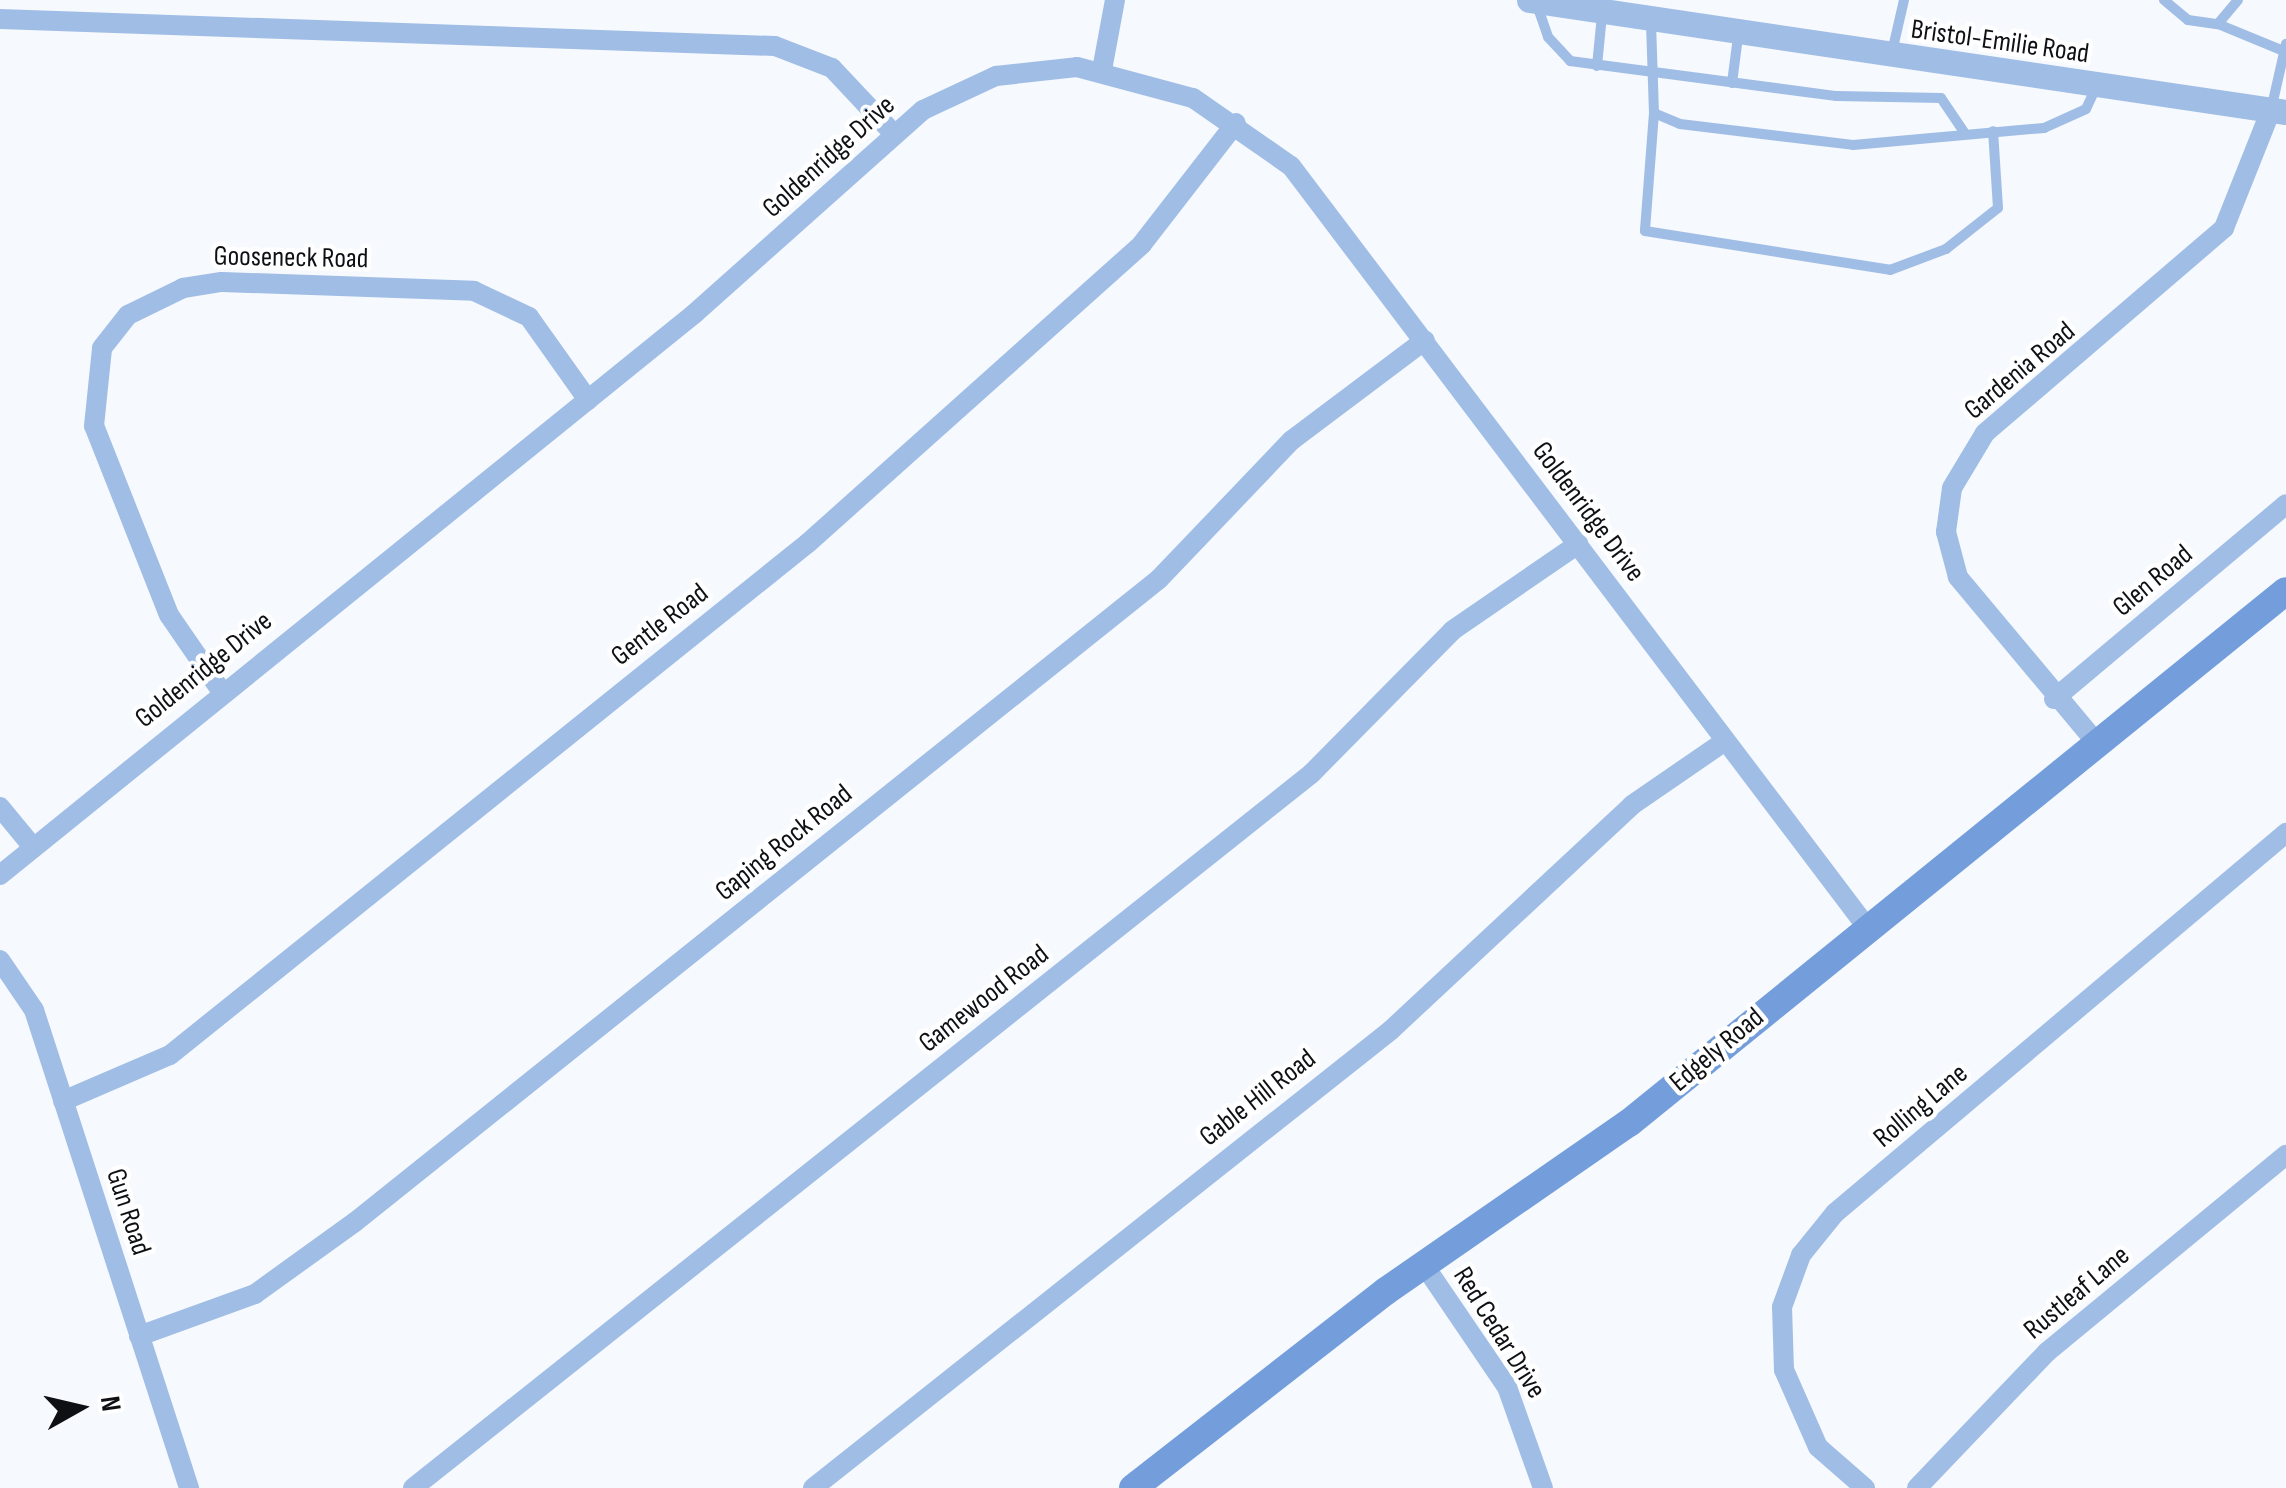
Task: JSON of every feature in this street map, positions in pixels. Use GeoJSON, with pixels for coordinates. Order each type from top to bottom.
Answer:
{"type":"FeatureCollection","features":[{"type":"Feature","properties":{"kind":"main road","name":"Edgely Road"},"geometry":{"type":"LineString","coordinates":[[1133,1488],[1424,1265],[1630,1122],[1866,926],[2286,591]]}},
{"type":"Feature","properties":{"kind":"street"},"geometry":{"type":"LineString","coordinates":[[1102,70],[1115,0]]}},
{"type":"Feature","properties":{"kind":"street","name":"Bristol-Emilie Road"},"geometry":{"type":"LineString","coordinates":[[1533,1],[1738,37],[2278,110]]}},
{"type":"Feature","properties":{"kind":"street"},"geometry":{"type":"LineString","coordinates":[[0,19],[774,46],[832,68],[893,133]]}},
{"type":"Feature","properties":{"kind":"street","name":"Goldenridge Drive"},"geometry":{"type":"LineString","coordinates":[[0,876],[222,692],[588,400],[893,133],[996,76],[1102,70],[1155,82],[1236,124],[1329,210],[1866,926]]}},
{"type":"Feature","properties":{"kind":"street","name":"Gardenia Road"},"geometry":{"type":"LineString","coordinates":[[2095,741],[2054,699],[1958,577],[1946,532],[1952,488],[1985,433],[2224,228],[2278,110]]}},
{"type":"Feature","properties":{"kind":"street","name":"Gentle Road"},"geometry":{"type":"LineString","coordinates":[[63,1101],[170,1055],[808,542],[1142,244],[1236,124]]}},
{"type":"Feature","properties":{"kind":"street","name":"Gooseneck Road"},"geometry":{"type":"LineString","coordinates":[[222,692],[169,615],[94,426],[102,348],[128,315],[183,288],[222,282],[474,291],[529,317],[588,400]]}},
{"type":"Feature","properties":{"kind":"street","name":"Gaping Rock Road"},"geometry":{"type":"LineString","coordinates":[[139,1336],[255,1294],[355,1222],[1144,592],[1292,440],[1425,340]]}},
{"type":"Feature","properties":{"kind":"street","name":"Glen Road"},"geometry":{"type":"LineString","coordinates":[[2054,699],[2286,504]]}},
{"type":"Feature","properties":{"kind":"street","name":"Gamewood Road"},"geometry":{"type":"LineString","coordinates":[[412,1488],[1311,774],[1453,630],[1578,544]]}},
{"type":"Feature","properties":{"kind":"street","name":"Gable Hill Road"},"geometry":{"type":"LineString","coordinates":[[812,1488],[1391,1030],[1617,818],[1726,740]]}},
{"type":"Feature","properties":{"kind":"street"},"geometry":{"type":"LineString","coordinates":[[0,807],[32,846]]}},
{"type":"Feature","properties":{"kind":"street","name":"Rolling Lane"},"geometry":{"type":"LineString","coordinates":[[1865,1488],[1818,1447],[1784,1370],[1782,1307],[1800,1255],[1836,1214],[2286,834]]}},
{"type":"Feature","properties":{"kind":"street","name":"Gun Road"},"geometry":{"type":"LineString","coordinates":[[0,960],[34,1010],[189,1488]]}},
{"type":"Feature","properties":{"kind":"street","name":"Rustleaf Lane"},"geometry":{"type":"LineString","coordinates":[[1917,1488],[2048,1352],[2286,1155]]}},
{"type":"Feature","properties":{"kind":"street","name":"Red Cedar Drive"},"geometry":{"type":"LineString","coordinates":[[1424,1265],[1507,1387],[1543,1488]]}},
{"type":"Feature","properties":{"kind":"lane"},"geometry":{"type":"LineString","coordinates":[[1890,58],[1904,0]]}},
{"type":"Feature","properties":{"kind":"lane"},"geometry":{"type":"LineString","coordinates":[[2164,0],[2188,20],[2218,24],[2284,47],[2278,110]]}},
{"type":"Feature","properties":{"kind":"lane"},"geometry":{"type":"LineString","coordinates":[[2218,24],[2238,0]]}},
{"type":"Feature","properties":{"kind":"lane"},"geometry":{"type":"LineString","coordinates":[[1533,1],[1548,37],[1570,60],[1732,83],[1941,98],[1964,132]]}},
{"type":"Feature","properties":{"kind":"lane"},"geometry":{"type":"LineString","coordinates":[[1597,66],[1602,15]]}},
{"type":"Feature","properties":{"kind":"lane"},"geometry":{"type":"LineString","coordinates":[[1652,24],[1648,71],[1654,114],[1646,231],[1890,270],[1946,249],[1998,208],[1994,131]]}},
{"type":"Feature","properties":{"kind":"lane"},"geometry":{"type":"LineString","coordinates":[[1732,83],[1738,37]]}},
{"type":"Feature","properties":{"kind":"lane"},"geometry":{"type":"LineString","coordinates":[[1654,114],[1853,145],[1964,132],[2044,128],[2086,109],[2097,86]]}}]}
